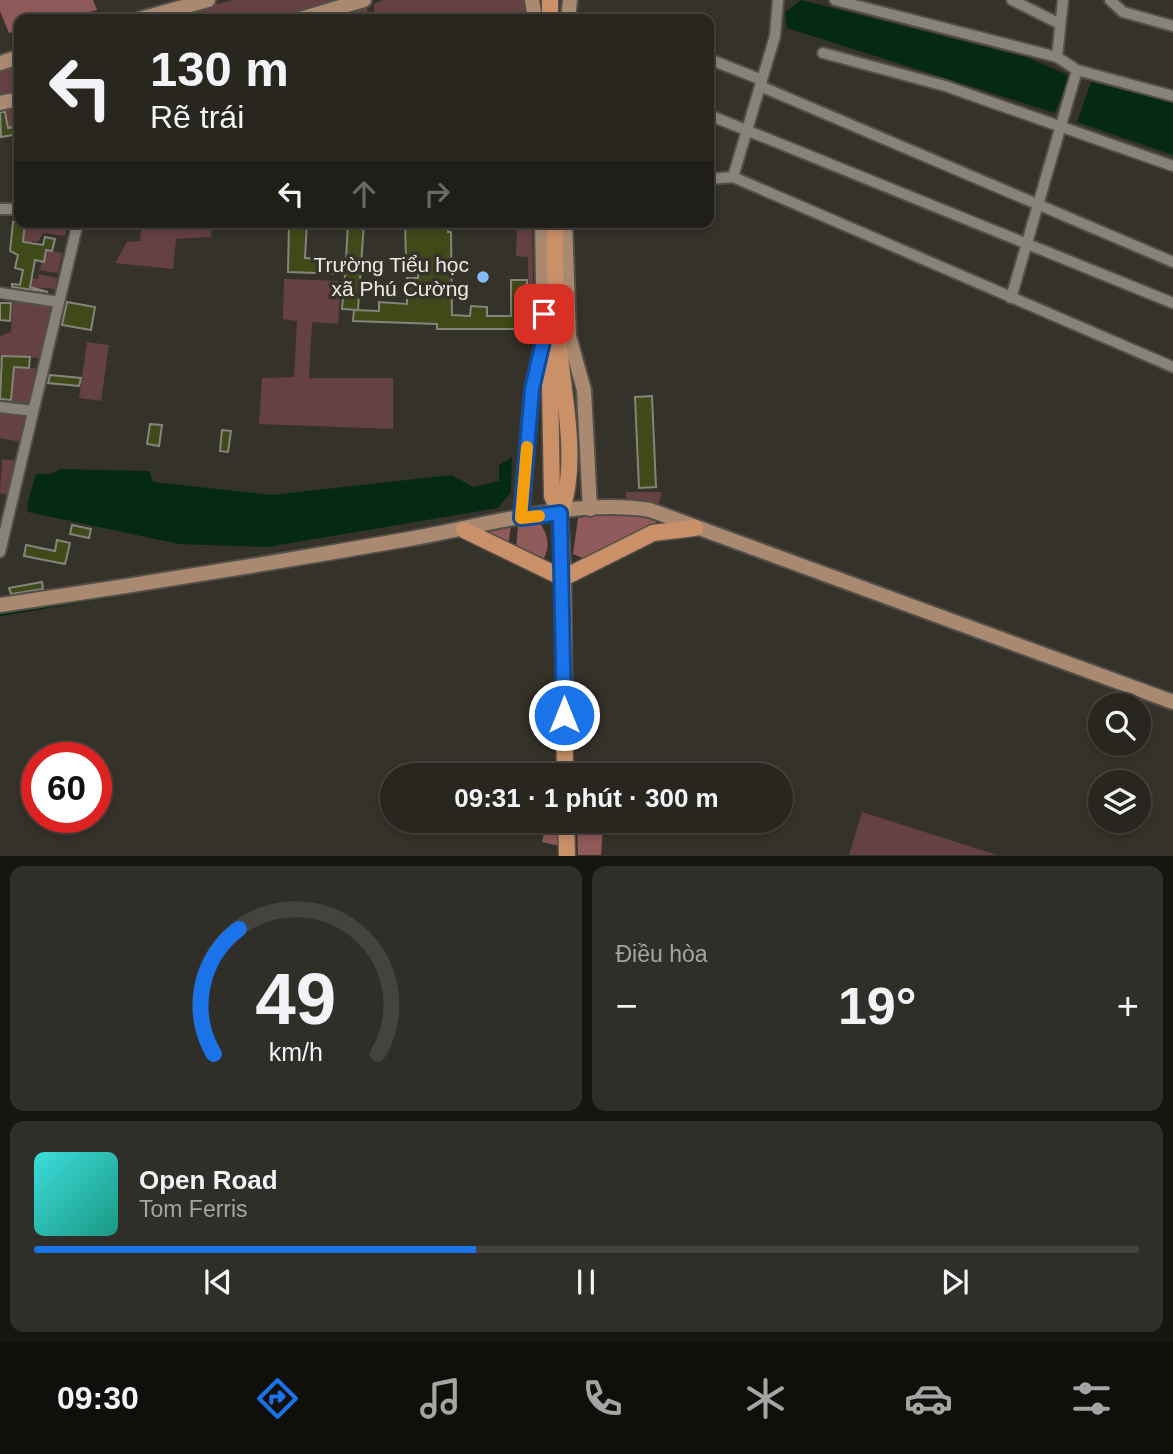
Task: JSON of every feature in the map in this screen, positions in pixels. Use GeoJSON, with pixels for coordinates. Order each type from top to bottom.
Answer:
{"type":"FeatureCollection","features":[{"type":"Feature","properties":{"kind":"main road"},"geometry":{"type":"LineString","coordinates":[[162,14],[208,0]]}},
{"type":"Feature","properties":{"kind":"main road"},"geometry":{"type":"LineString","coordinates":[[317,14],[364,0]]}},
{"type":"Feature","properties":{"kind":"main road"},"geometry":{"type":"LineString","coordinates":[[521,518],[532,389],[544,337],[542,228]]}},
{"type":"Feature","properties":{"kind":"main road"},"geometry":{"type":"LineString","coordinates":[[555,228],[557,332],[566,383],[567,436],[568,496],[560,513],[564,578],[565,763]]}},
{"type":"Feature","properties":{"kind":"main road"},"geometry":{"type":"LineString","coordinates":[[565,228],[569,336],[584,390],[590,509]]}},
{"type":"Feature","properties":{"kind":"main road"},"geometry":{"type":"LineString","coordinates":[[557,332],[540,383],[540,396],[542,496],[560,513]]}},
{"type":"Feature","properties":{"kind":"main road"},"geometry":{"type":"LineString","coordinates":[[0,604],[464,530],[521,518],[619,505],[650,510],[1173,702]]}},
{"type":"Feature","properties":{"kind":"main road"},"geometry":{"type":"LineString","coordinates":[[564,578],[653,533],[695,528]]}},
{"type":"Feature","properties":{"kind":"main road"},"geometry":{"type":"LineString","coordinates":[[464,530],[564,578]]}},
{"type":"Feature","properties":{"kind":"main road"},"geometry":{"type":"LineString","coordinates":[[566,833],[567,856]]}},
{"type":"Feature","properties":{"kind":"street"},"geometry":{"type":"LineString","coordinates":[[733,177],[775,36],[778,0]]}},
{"type":"Feature","properties":{"kind":"street"},"geometry":{"type":"LineString","coordinates":[[835,0],[1057,57],[1077,71],[1173,96]]}},
{"type":"Feature","properties":{"kind":"street"},"geometry":{"type":"LineString","coordinates":[[1012,0],[1060,24]]}},
{"type":"Feature","properties":{"kind":"street"},"geometry":{"type":"LineString","coordinates":[[1057,57],[1063,0]]}},
{"type":"Feature","properties":{"kind":"street"},"geometry":{"type":"LineString","coordinates":[[1110,0],[1123,12],[1173,26]]}},
{"type":"Feature","properties":{"kind":"street"},"geometry":{"type":"LineString","coordinates":[[823,53],[945,86],[1173,166]]}},
{"type":"Feature","properties":{"kind":"street"},"geometry":{"type":"LineString","coordinates":[[714,61],[1173,262]]}},
{"type":"Feature","properties":{"kind":"street"},"geometry":{"type":"LineString","coordinates":[[1011,298],[1077,71]]}},
{"type":"Feature","properties":{"kind":"street"},"geometry":{"type":"LineString","coordinates":[[714,117],[1173,303]]}},
{"type":"Feature","properties":{"kind":"street"},"geometry":{"type":"LineString","coordinates":[[714,178],[733,177],[1173,367]]}},
{"type":"Feature","properties":{"kind":"street"},"geometry":{"type":"LineString","coordinates":[[0,552],[77,228]]}},
{"type":"Feature","properties":{"kind":"street"},"geometry":{"type":"LineString","coordinates":[[0,293],[59,302]]}},
{"type":"Feature","properties":{"kind":"street"},"geometry":{"type":"LineString","coordinates":[[0,407],[33,411]]}},
{"type":"Feature","properties":{"kind":"street"},"geometry":{"type":"LineString","coordinates":[[0,496],[13,499]]}},
{"type":"Feature","properties":{"kind":"shaded area"},"geometry":{"type":"Polygon","coordinates":[[[0,0],[93,0],[97,10],[82,14],[14,14],[14,32],[9,33],[0,11],[0,0]]]}},
{"type":"Feature","properties":{"kind":"shaded area"},"geometry":{"type":"Polygon","coordinates":[[[233,0],[351,0],[302,14],[178,14],[233,0]]]}},
{"type":"Feature","properties":{"kind":"shaded area"},"geometry":{"type":"Polygon","coordinates":[[[384,0],[528,0],[530,14],[375,14],[374,4],[384,0]]]}},
{"type":"Feature","properties":{"kind":"shaded area"},"geometry":{"type":"Polygon","coordinates":[[[801,0],[1029,58],[1070,76],[1055,113],[787,28],[785,12],[801,0]]]}},
{"type":"Feature","properties":{"kind":"shaded area"},"geometry":{"type":"Polygon","coordinates":[[[367,5],[368,14],[332,14],[367,5]]]}},
{"type":"Feature","properties":{"kind":"shaded area"},"geometry":{"type":"Polygon","coordinates":[[[14,66],[14,96],[0,100],[0,70],[14,66]]]}},
{"type":"Feature","properties":{"kind":"shaded area"},"geometry":{"type":"Polygon","coordinates":[[[1091,82],[1173,102],[1173,155],[1077,122],[1091,82]]]}},
{"type":"Feature","properties":{"kind":"shaded area"},"geometry":{"type":"Polygon","coordinates":[[[14,106],[14,127],[8,128],[5,108],[14,106]]]}},
{"type":"Feature","properties":{"kind":"shaded area"},"geometry":{"type":"Polygon","coordinates":[[[24,228],[67,228],[65,236],[43,233],[38,242],[32,241],[30,251],[21,258],[24,228]]]}},
{"type":"Feature","properties":{"kind":"shaded area"},"geometry":{"type":"Polygon","coordinates":[[[141,228],[212,228],[211,237],[176,239],[173,269],[115,263],[127,242],[140,241],[141,228]]]}},
{"type":"Feature","properties":{"kind":"shaded area"},"geometry":{"type":"Polygon","coordinates":[[[517,228],[532,228],[534,340],[529,339],[528,257],[516,256],[517,228]]]}},
{"type":"Feature","properties":{"kind":"shaded area"},"geometry":{"type":"Polygon","coordinates":[[[47,250],[62,253],[58,273],[39,270],[47,250]]]}},
{"type":"Feature","properties":{"kind":"shaded area"},"geometry":{"type":"Polygon","coordinates":[[[39,274],[57,278],[55,289],[30,287],[31,278],[38,279],[39,274]]]}},
{"type":"Feature","properties":{"kind":"shaded area"},"geometry":{"type":"Polygon","coordinates":[[[284,279],[341,281],[338,324],[312,322],[309,378],[393,378],[393,429],[259,424],[262,378],[294,377],[297,321],[283,319],[284,279]]]}},
{"type":"Feature","properties":{"kind":"shaded area"},"geometry":{"type":"Polygon","coordinates":[[[13,298],[52,303],[40,358],[2,356],[0,367],[0,336],[11,332],[13,298]]]}},
{"type":"Feature","properties":{"kind":"shaded area"},"geometry":{"type":"Polygon","coordinates":[[[87,342],[109,345],[101,401],[79,398],[87,342]]]}},
{"type":"Feature","properties":{"kind":"shaded area"},"geometry":{"type":"Polygon","coordinates":[[[6,367],[36,368],[28,407],[11,405],[13,382],[5,381],[6,367]]]}},
{"type":"Feature","properties":{"kind":"shaded area"},"geometry":{"type":"Polygon","coordinates":[[[0,410],[27,412],[21,442],[0,438],[0,410]]]}},
{"type":"Feature","properties":{"kind":"shaded area"},"geometry":{"type":"Polygon","coordinates":[[[512,457],[511,492],[498,508],[267,547],[179,544],[28,512],[27,505],[36,474],[51,474],[60,469],[149,471],[153,482],[272,495],[451,475],[473,487],[499,481],[499,465],[512,457]]]}},
{"type":"Feature","properties":{"kind":"shaded area"},"geometry":{"type":"Polygon","coordinates":[[[2,459],[16,461],[9,495],[0,493],[2,459]]]}},
{"type":"Feature","properties":{"kind":"shaded area"},"geometry":{"type":"Polygon","coordinates":[[[626,492],[662,492],[658,506],[631,502],[626,498],[626,492]]]}},
{"type":"Feature","properties":{"kind":"shaded area"},"geometry":{"type":"Polygon","coordinates":[[[628,511],[655,517],[656,523],[594,556],[583,558],[573,554],[578,518],[628,511]]]}},
{"type":"Feature","properties":{"kind":"shaded area"},"geometry":{"type":"Polygon","coordinates":[[[539,521],[548,543],[544,558],[535,561],[516,550],[518,525],[539,521]]]}},
{"type":"Feature","properties":{"kind":"shaded area"},"geometry":{"type":"Polygon","coordinates":[[[511,524],[508,548],[484,532],[511,524]]]}},
{"type":"Feature","properties":{"kind":"shaded area"},"geometry":{"type":"Polygon","coordinates":[[[862,812],[997,855],[849,855],[862,812]]]}},
{"type":"Feature","properties":{"kind":"shaded area"},"geometry":{"type":"Polygon","coordinates":[[[544,833],[559,833],[560,846],[542,842],[544,833]]]}},
{"type":"Feature","properties":{"kind":"shaded area"},"geometry":{"type":"Polygon","coordinates":[[[577,833],[603,833],[601,855],[578,855],[577,833]]]}},
{"type":"Feature","properties":{"kind":"building"},"geometry":{"type":"Polygon","coordinates":[[[0,112],[5,112],[8,128],[14,127],[14,135],[1,137],[0,112]]]}},
{"type":"Feature","properties":{"kind":"building"},"geometry":{"type":"Polygon","coordinates":[[[13,222],[14,228],[24,228],[23,242],[43,245],[45,237],[55,239],[52,251],[46,250],[44,262],[35,260],[30,287],[48,292],[12,287],[12,284],[20,285],[23,270],[15,268],[18,255],[10,251],[13,222]]]}},
{"type":"Feature","properties":{"kind":"building"},"geometry":{"type":"Polygon","coordinates":[[[289,228],[307,228],[305,258],[346,260],[348,228],[364,228],[358,310],[342,309],[345,274],[288,272],[289,228]]]}},
{"type":"Feature","properties":{"kind":"building"},"geometry":{"type":"Polygon","coordinates":[[[405,228],[448,228],[448,232],[451,232],[452,315],[470,316],[471,306],[487,307],[487,316],[511,316],[511,280],[527,280],[527,329],[437,329],[437,324],[353,321],[354,310],[379,311],[379,302],[407,304],[407,278],[418,278],[418,257],[406,257],[405,228]]]}},
{"type":"Feature","properties":{"kind":"building"},"geometry":{"type":"Polygon","coordinates":[[[67,302],[95,307],[91,330],[62,325],[67,302]]]}},
{"type":"Feature","properties":{"kind":"building"},"geometry":{"type":"Polygon","coordinates":[[[0,303],[11,303],[10,321],[0,320],[0,303]]]}},
{"type":"Feature","properties":{"kind":"building"},"geometry":{"type":"Polygon","coordinates":[[[2,356],[30,357],[29,368],[14,367],[11,400],[0,399],[2,356]]]}},
{"type":"Feature","properties":{"kind":"building"},"geometry":{"type":"Polygon","coordinates":[[[50,375],[81,378],[79,386],[48,383],[50,375]]]}},
{"type":"Feature","properties":{"kind":"building"},"geometry":{"type":"Polygon","coordinates":[[[652,396],[656,487],[639,488],[635,397],[652,396]]]}},
{"type":"Feature","properties":{"kind":"building"},"geometry":{"type":"Polygon","coordinates":[[[150,424],[162,425],[159,446],[147,444],[150,424]]]}},
{"type":"Feature","properties":{"kind":"building"},"geometry":{"type":"Polygon","coordinates":[[[222,430],[231,431],[228,452],[220,451],[222,430]]]}},
{"type":"Feature","properties":{"kind":"building"},"geometry":{"type":"Polygon","coordinates":[[[72,525],[91,529],[89,538],[70,534],[72,525]]]}},
{"type":"Feature","properties":{"kind":"building"},"geometry":{"type":"Polygon","coordinates":[[[57,540],[70,543],[65,564],[24,556],[26,545],[55,551],[57,540]]]}},
{"type":"Feature","properties":{"kind":"building"},"geometry":{"type":"Polygon","coordinates":[[[42,582],[43,589],[11,594],[9,588],[42,582]]]}},
{"type":"Feature","properties":{"kind":"waterway"},"geometry":{"type":"LineString","coordinates":[[414,545],[457,538]]}},
{"type":"Feature","properties":{"kind":"waterway"},"geometry":{"type":"LineString","coordinates":[[0,615],[169,586]]}},
{"type":"Feature","properties":{"kind":"slow traffic"},"geometry":{"type":"LineString","coordinates":[[527,447],[521,518],[539,516]]}},
{"type":"Feature","properties":{"kind":"place","name":"Trường Tiểu học xã Phú Cường"},"geometry":{"type":"Point","coordinates":[483,277]}},
{"type":"Feature","properties":{"kind":"route"},"geometry":{"type":"LineString","coordinates":[[544,314],[544,337],[532,389],[521,518],[560,513],[564,578],[564,715]]}}]}
